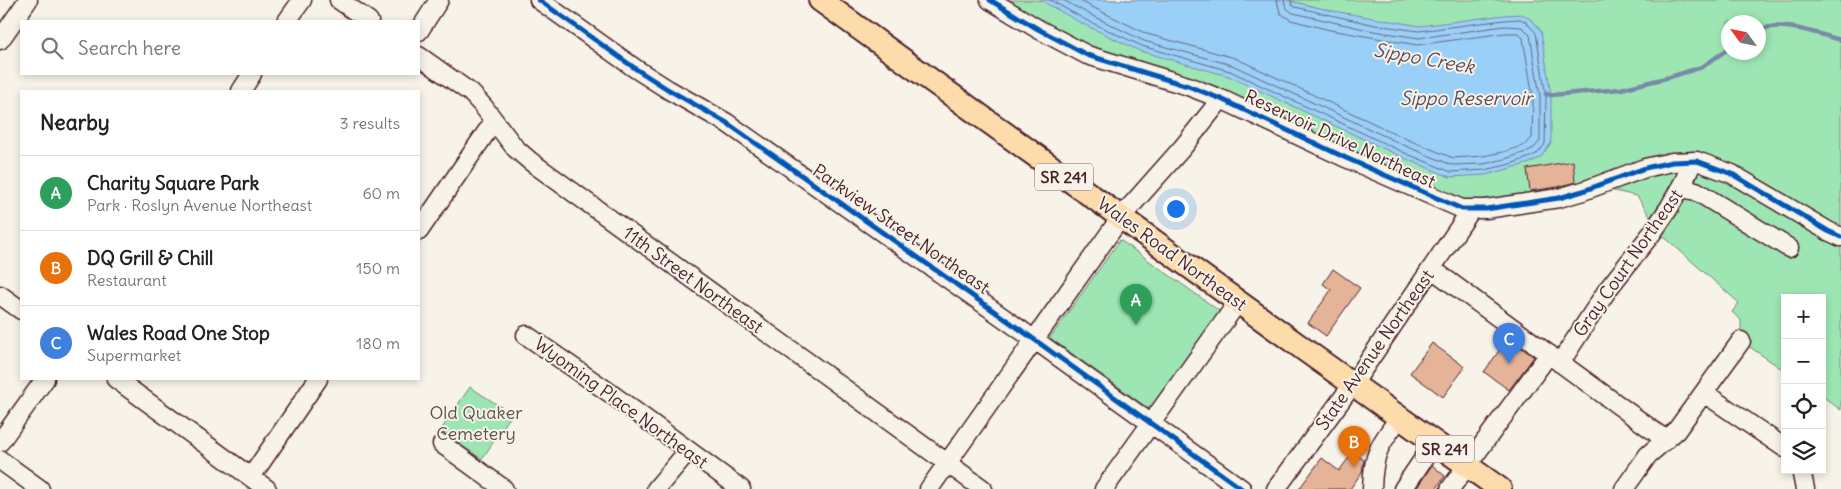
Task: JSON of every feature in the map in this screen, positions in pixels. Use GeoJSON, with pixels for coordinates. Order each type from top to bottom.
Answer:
{"type":"FeatureCollection","features":[{"type":"Feature","properties":{"kind":"main road","name":"Wales Road Northeast"},"geometry":{"type":"LineString","coordinates":[[820,0],[1500,489]]}},
{"type":"Feature","properties":{"kind":"street"},"geometry":{"type":"LineString","coordinates":[[0,40],[28,0]]}},
{"type":"Feature","properties":{"kind":"street"},"geometry":{"type":"LineString","coordinates":[[289,20],[302,0]]}},
{"type":"Feature","properties":{"kind":"street"},"geometry":{"type":"LineString","coordinates":[[339,0],[368,20]]}},
{"type":"Feature","properties":{"kind":"street"},"geometry":{"type":"LineString","coordinates":[[420,29],[439,0]]}},
{"type":"Feature","properties":{"kind":"street","name":"Parkview Street Northeast"},"geometry":{"type":"LineString","coordinates":[[539,0],[636,69],[727,123],[1035,340],[1242,489]]}},
{"type":"Feature","properties":{"kind":"street","name":"Reservoir Drive Northeast"},"geometry":{"type":"LineString","coordinates":[[990,0],[1038,29],[1087,55],[1188,86],[1221,99],[1440,200],[1462,208],[1471,210],[1559,198],[1584,191],[1645,168],[1672,162],[1692,161],[1718,167],[1732,174],[1841,237]]}},
{"type":"Feature","properties":{"kind":"street","name":"11th Street Northeast"},"geometry":{"type":"LineString","coordinates":[[420,57],[471,93],[515,148],[530,161],[983,489]]}},
{"type":"Feature","properties":{"kind":"street"},"geometry":{"type":"LineString","coordinates":[[242,90],[251,75]]}},
{"type":"Feature","properties":{"kind":"street"},"geometry":{"type":"LineString","coordinates":[[929,489],[1121,218],[1183,147],[1221,99]]}},
{"type":"Feature","properties":{"kind":"street"},"geometry":{"type":"LineString","coordinates":[[420,230],[494,121]]}},
{"type":"Feature","properties":{"kind":"street","name":"Gray Court Northeast"},"geometry":{"type":"LineString","coordinates":[[1450,489],[1467,465],[1652,233],[1680,188],[1692,161]]}},
{"type":"Feature","properties":{"kind":"street"},"geometry":{"type":"LineString","coordinates":[[1680,188],[1696,191],[1789,248]]}},
{"type":"Feature","properties":{"kind":"street","name":"State Avenue Northeast"},"geometry":{"type":"LineString","coordinates":[[1276,489],[1353,384],[1471,210]]}},
{"type":"Feature","properties":{"kind":"street"},"geometry":{"type":"LineString","coordinates":[[1432,269],[1666,440]]}},
{"type":"Feature","properties":{"kind":"street"},"geometry":{"type":"LineString","coordinates":[[0,295],[20,309]]}},
{"type":"Feature","properties":{"kind":"street"},"geometry":{"type":"LineString","coordinates":[[1104,489],[1238,302]]}},
{"type":"Feature","properties":{"kind":"street","name":"Wyoming Place Northeast"},"geometry":{"type":"LineString","coordinates":[[526,335],[741,489]]}},
{"type":"Feature","properties":{"kind":"street"},"geometry":{"type":"LineString","coordinates":[[1624,489],[1648,455],[1676,431],[1741,341]]}},
{"type":"Feature","properties":{"kind":"street"},"geometry":{"type":"LineString","coordinates":[[0,442],[44,380]]}},
{"type":"Feature","properties":{"kind":"street"},"geometry":{"type":"LineString","coordinates":[[117,380],[267,489]]}},
{"type":"Feature","properties":{"kind":"street"},"geometry":{"type":"LineString","coordinates":[[251,477],[317,380]]}},
{"type":"Feature","properties":{"kind":"street"},"geometry":{"type":"LineString","coordinates":[[1704,393],[1781,445]]}},
{"type":"Feature","properties":{"kind":"street"},"geometry":{"type":"LineString","coordinates":[[1372,489],[1372,469],[1376,452],[1400,417]]}},
{"type":"Feature","properties":{"kind":"street"},"geometry":{"type":"LineString","coordinates":[[1403,489],[1435,442]]}},
{"type":"Feature","properties":{"kind":"street"},"geometry":{"type":"LineString","coordinates":[[442,444],[504,489]]}},
{"type":"Feature","properties":{"kind":"street"},"geometry":{"type":"LineString","coordinates":[[656,489],[688,451]]}},
{"type":"Feature","properties":{"kind":"street"},"geometry":{"type":"LineString","coordinates":[[0,460],[40,489]]}},
{"type":"Feature","properties":{"kind":"street"},"geometry":{"type":"LineString","coordinates":[[1802,474],[1805,489]]}},
{"type":"Feature","properties":{"kind":"green space"},"geometry":{"type":"Polygon","coordinates":[[[1003,0],[1841,0],[1841,410],[1826,399],[1826,294],[1781,294],[1781,368],[1741,341],[1741,320],[1732,312],[1739,303],[1661,234],[1637,196],[1587,185],[1486,202],[1460,201],[1296,124],[1202,83],[1095,52],[1003,0]]]}},
{"type":"Feature","properties":{"kind":"green space"},"geometry":{"type":"Polygon","coordinates":[[[1120,240],[1221,312],[1151,410],[1050,338],[1120,240]]]}},
{"type":"Feature","properties":{"kind":"green space","name":"Old Quaker Cemetery"},"geometry":{"type":"Polygon","coordinates":[[[470,387],[512,414],[482,459],[440,431],[470,387]]]}},
{"type":"Feature","properties":{"kind":"water","name":"Sippo Reservoir"},"geometry":{"type":"Polygon","coordinates":[[[1040,0],[1286,0],[1333,11],[1420,26],[1522,14],[1533,21],[1541,31],[1551,95],[1551,143],[1541,157],[1530,163],[1486,175],[1450,177],[1404,158],[1228,76],[1140,51],[1083,24],[1040,0]]]}},
{"type":"Feature","properties":{"kind":"building"},"geometry":{"type":"Polygon","coordinates":[[[1573,161],[1575,182],[1558,187],[1530,191],[1527,169],[1573,161]]]}},
{"type":"Feature","properties":{"kind":"building"},"geometry":{"type":"Polygon","coordinates":[[[1333,269],[1360,288],[1326,336],[1308,323],[1331,290],[1323,284],[1333,269]]]}},
{"type":"Feature","properties":{"kind":"building"},"geometry":{"type":"Polygon","coordinates":[[[1508,338],[1534,357],[1509,390],[1484,372],[1508,338]]]}},
{"type":"Feature","properties":{"kind":"building"},"geometry":{"type":"Polygon","coordinates":[[[1432,343],[1465,367],[1443,397],[1410,373],[1432,343]]]}},
{"type":"Feature","properties":{"kind":"building"},"geometry":{"type":"Polygon","coordinates":[[[1353,452],[1364,460],[1362,472],[1350,489],[1299,489],[1322,458],[1339,471],[1353,452]]]}},
{"type":"Feature","properties":{"kind":"building"},"geometry":{"type":"Polygon","coordinates":[[[1432,465],[1445,476],[1436,489],[1416,489],[1432,465]]]}},
{"type":"Feature","properties":{"kind":"waterway","name":"Sippo Creek"},"geometry":{"type":"LineString","coordinates":[[1766,28],[1777,26],[1788,27],[1841,40]]}},
{"type":"Feature","properties":{"kind":"waterway","name":"Sippo Creek"},"geometry":{"type":"LineString","coordinates":[[1546,94],[1621,89],[1702,67],[1721,54]]}},
{"type":"Feature","properties":{"kind":"cycle path"},"geometry":{"type":"LineString","coordinates":[[539,0],[636,69],[727,123],[1035,340],[1242,489]]}},
{"type":"Feature","properties":{"kind":"cycle path"},"geometry":{"type":"LineString","coordinates":[[990,0],[1038,29],[1087,55],[1188,86],[1221,99],[1346,158],[1462,209],[1486,209],[1559,198],[1645,168],[1672,162],[1697,161],[1732,174],[1841,237]]}},
{"type":"Feature","properties":{"kind":"place","name":"Charity Square Park"},"geometry":{"type":"Point","coordinates":[1136,325]}},
{"type":"Feature","properties":{"kind":"place","name":"Wales Road One Stop"},"geometry":{"type":"Point","coordinates":[1509,364]}},
{"type":"Feature","properties":{"kind":"place","name":"DQ Grill & Chill"},"geometry":{"type":"Point","coordinates":[1354,467]}}]}
